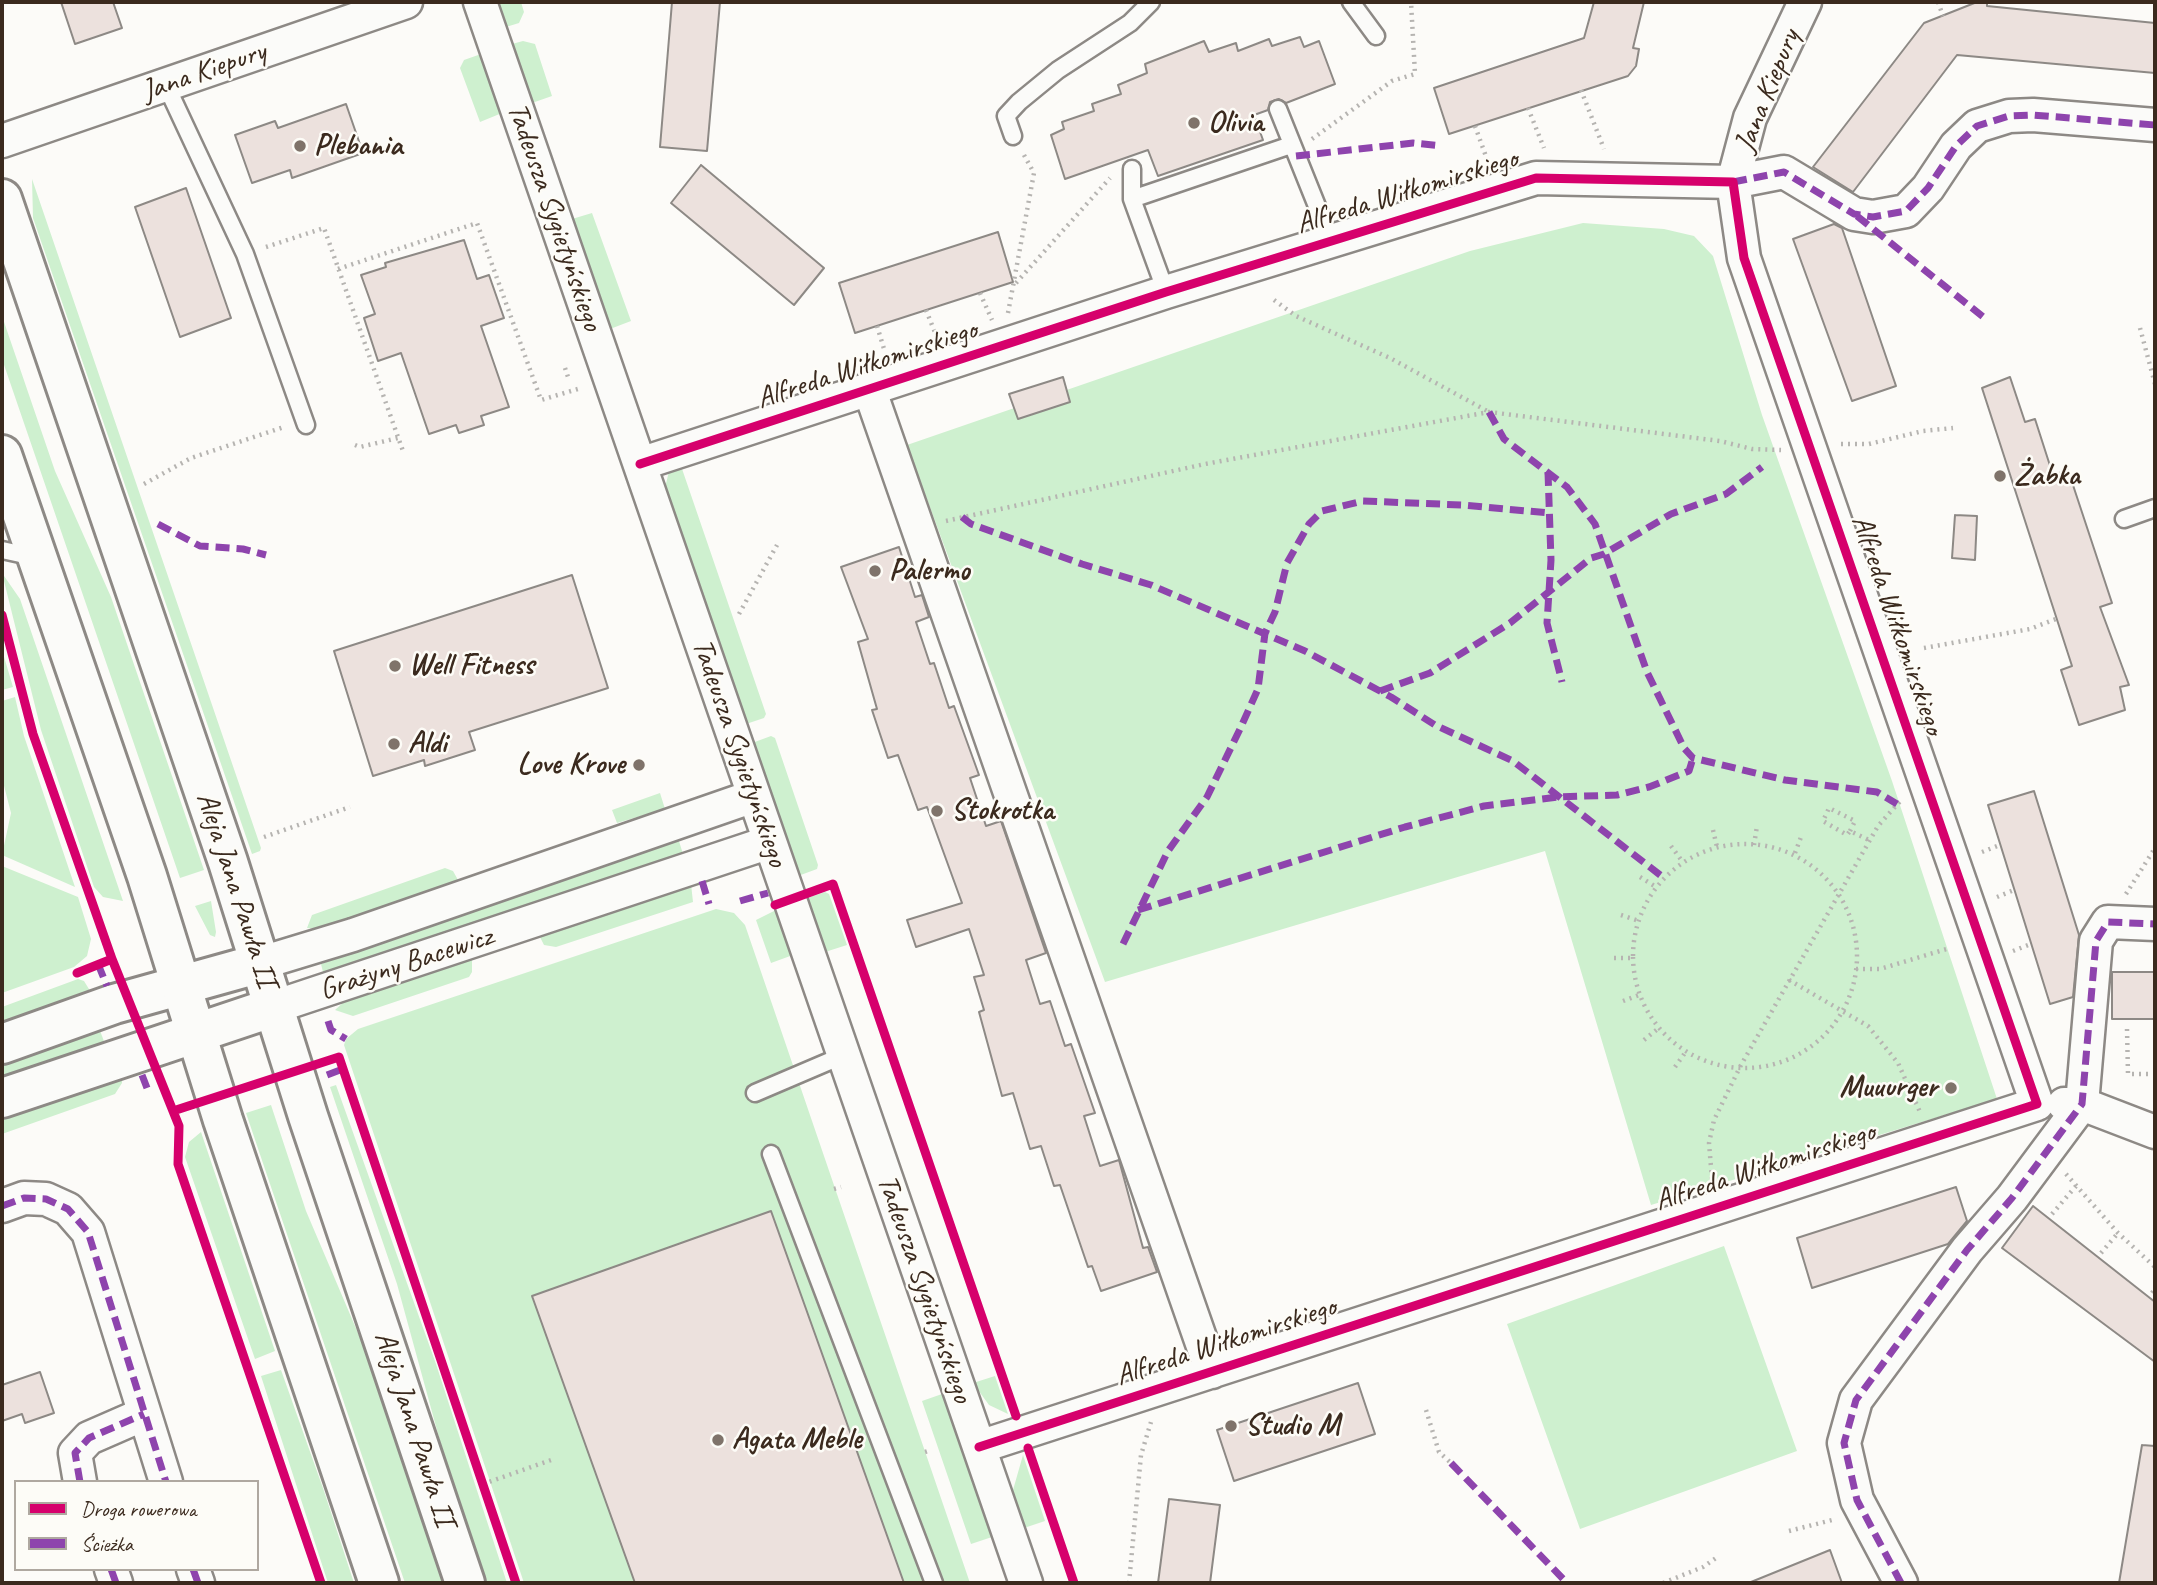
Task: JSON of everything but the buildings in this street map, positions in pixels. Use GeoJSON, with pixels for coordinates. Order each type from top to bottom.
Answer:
{"type":"FeatureCollection","features":[{"type":"Feature","properties":{"kind":"main road","name":"Aleja Jana Pawła II"},"geometry":{"type":"LineString","coordinates":[[2,199],[261,963],[465,1583]]}},
{"type":"Feature","properties":{"kind":"main road"},"geometry":{"type":"LineString","coordinates":[[2,455],[19,554],[182,984],[195,1032],[379,1583]]}},
{"type":"Feature","properties":{"kind":"main road","name":"Grażyny Bacewicz"},"geometry":{"type":"LineString","coordinates":[[2,1044],[114,1004],[261,963]]}},
{"type":"Feature","properties":{"kind":"main road","name":"Grażyny Bacewicz"},"geometry":{"type":"LineString","coordinates":[[2,1098],[274,1007]]}},
{"type":"Feature","properties":{"kind":"street","name":"Jana Kiepury"},"geometry":{"type":"LineString","coordinates":[[2,141],[406,2]]}},
{"type":"Feature","properties":{"kind":"street","name":"Tadeusza Sygietyńskiego"},"geometry":{"type":"LineString","coordinates":[[480,2],[1026,1583]]}},
{"type":"Feature","properties":{"kind":"street","name":"Jana Kiepury"},"geometry":{"type":"LineString","coordinates":[[1733,182],[1750,118],[1805,2]]}},
{"type":"Feature","properties":{"kind":"street"},"geometry":{"type":"LineString","coordinates":[[1733,182],[1784,172],[1854,214],[1873,217],[1906,211],[1928,188],[1956,146],[1977,126],[2009,116],[2033,115],[2155,125]]}},
{"type":"Feature","properties":{"kind":"street","name":"Alfreda Wiłkomirskiego"},"geometry":{"type":"LineString","coordinates":[[640,464],[1166,292],[1536,178],[1733,182],[1744,258],[2037,1104],[979,1447]]}},
{"type":"Feature","properties":{"kind":"street","name":"Alfreda Wiłkomirskiego"},"geometry":{"type":"LineString","coordinates":[[870,391],[1212,1372]]}},
{"type":"Feature","properties":{"kind":"street","name":"Grażyny Bacewicz"},"geometry":{"type":"LineString","coordinates":[[261,963],[353,935],[754,796]]}},
{"type":"Feature","properties":{"kind":"street","name":"Grażyny Bacewicz"},"geometry":{"type":"LineString","coordinates":[[274,1007],[770,842]]}},
{"type":"Feature","properties":{"kind":"street"},"geometry":{"type":"LineString","coordinates":[[1901,1583],[1857,1500],[1844,1443],[1856,1399],[1967,1250],[2082,1104],[2096,941],[2108,922],[2155,924]]}},
{"type":"Feature","properties":{"kind":"street"},"geometry":{"type":"LineString","coordinates":[[2037,1104],[2082,1104],[2155,1132]]}},
{"type":"Feature","properties":{"kind":"street"},"geometry":{"type":"LineString","coordinates":[[2,1206],[24,1198],[46,1199],[68,1209],[88,1232],[165,1480]]}},
{"type":"Feature","properties":{"kind":"street"},"geometry":{"type":"LineString","coordinates":[[80,1480],[75,1453],[89,1438],[144,1414]]}},
{"type":"Feature","properties":{"kind":"lane"},"geometry":{"type":"LineString","coordinates":[[1013,136],[1006,116],[1019,102],[1058,70],[1130,23],[1152,2]]}},
{"type":"Feature","properties":{"kind":"lane"},"geometry":{"type":"LineString","coordinates":[[1352,2],[1376,36]]}},
{"type":"Feature","properties":{"kind":"lane"},"geometry":{"type":"LineString","coordinates":[[166,85],[245,254],[305,423]]}},
{"type":"Feature","properties":{"kind":"lane"},"geometry":{"type":"LineString","coordinates":[[1278,109],[1331,241]]}},
{"type":"Feature","properties":{"kind":"lane"},"geometry":{"type":"LineString","coordinates":[[1132,199],[1292,146]]}},
{"type":"Feature","properties":{"kind":"lane"},"geometry":{"type":"LineString","coordinates":[[1132,173],[1132,199],[1166,292]]}},
{"type":"Feature","properties":{"kind":"lane"},"geometry":{"type":"LineString","coordinates":[[2124,519],[2155,508]]}},
{"type":"Feature","properties":{"kind":"lane"},"geometry":{"type":"LineString","coordinates":[[755,1093],[844,1055]]}},
{"type":"Feature","properties":{"kind":"lane"},"geometry":{"type":"LineString","coordinates":[[771,1154],[934,1583]]}},
{"type":"Feature","properties":{"kind":"path"},"geometry":{"type":"LineString","coordinates":[[1292,146],[1308,141],[1392,81],[1415,74],[1411,2]]}},
{"type":"Feature","properties":{"kind":"path"},"geometry":{"type":"LineString","coordinates":[[1938,2],[1943,16]]}},
{"type":"Feature","properties":{"kind":"path"},"geometry":{"type":"LineString","coordinates":[[1581,90],[1615,179]]}},
{"type":"Feature","properties":{"kind":"path"},"geometry":{"type":"LineString","coordinates":[[1528,108],[1556,178]]}},
{"type":"Feature","properties":{"kind":"path"},"geometry":{"type":"LineString","coordinates":[[1475,126],[1497,190]]}},
{"type":"Feature","properties":{"kind":"path"},"geometry":{"type":"LineString","coordinates":[[1005,322],[1015,284],[1034,173],[1013,136]]}},
{"type":"Feature","properties":{"kind":"path"},"geometry":{"type":"LineString","coordinates":[[1015,284],[1109,178],[1132,173]]}},
{"type":"Feature","properties":{"kind":"path"},"geometry":{"type":"LineString","coordinates":[[338,269],[477,223],[541,400],[575,390]]}},
{"type":"Feature","properties":{"kind":"path"},"geometry":{"type":"LineString","coordinates":[[245,254],[324,228],[404,454]]}},
{"type":"Feature","properties":{"kind":"path"},"geometry":{"type":"LineString","coordinates":[[1274,300],[1296,316],[1390,358],[1489,412]]}},
{"type":"Feature","properties":{"kind":"path"},"geometry":{"type":"LineString","coordinates":[[2140,328],[2155,384]]}},
{"type":"Feature","properties":{"kind":"path"},"geometry":{"type":"LineString","coordinates":[[565,368],[568,377]]}},
{"type":"Feature","properties":{"kind":"path"},"geometry":{"type":"LineString","coordinates":[[918,528],[1000,507],[1205,464],[1489,412],[1720,441],[1752,449],[1783,450],[1808,444],[1869,444],[1923,431],[1953,428]]}},
{"type":"Feature","properties":{"kind":"path"},"geometry":{"type":"LineString","coordinates":[[144,484],[191,458],[305,423]]}},
{"type":"Feature","properties":{"kind":"path"},"geometry":{"type":"LineString","coordinates":[[355,445],[360,447],[398,438]]}},
{"type":"Feature","properties":{"kind":"path"},"geometry":{"type":"LineString","coordinates":[[739,614],[777,545]]}},
{"type":"Feature","properties":{"kind":"path"},"geometry":{"type":"LineString","coordinates":[[1924,649],[2030,629],[2056,619]]}},
{"type":"Feature","properties":{"kind":"path"},"geometry":{"type":"LineString","coordinates":[[1720,1207],[1709,1167],[1709,1143],[1714,1120],[1740,1066],[1881,820],[1903,798],[1928,789]]}},
{"type":"Feature","properties":{"kind":"path"},"geometry":{"type":"LineString","coordinates":[[264,837],[350,807]]}},
{"type":"Feature","properties":{"kind":"path"},"geometry":{"type":"LineString","coordinates":[[1829,808],[1855,821],[1850,831],[1847,835],[1823,821],[1829,808]]}},
{"type":"Feature","properties":{"kind":"path"},"geometry":{"type":"LineString","coordinates":[[1754,845],[1757,826]]}},
{"type":"Feature","properties":{"kind":"path"},"geometry":{"type":"LineString","coordinates":[[1713,830],[1717,847]]}},
{"type":"Feature","properties":{"kind":"path"},"geometry":{"type":"LineString","coordinates":[[1850,831],[1869,840]]}},
{"type":"Feature","properties":{"kind":"path"},"geometry":{"type":"LineString","coordinates":[[1795,853],[1801,838]]}},
{"type":"Feature","properties":{"kind":"path"},"geometry":{"type":"LineString","coordinates":[[1754,845],[1795,853],[1818,872],[1838,894],[1854,930],[1856,969],[1846,1013],[1824,1036],[1795,1056],[1759,1067],[1724,1066],[1687,1050],[1660,1027],[1639,995],[1633,958],[1639,921],[1656,887],[1682,861],[1717,847],[1754,845]]}},
{"type":"Feature","properties":{"kind":"path"},"geometry":{"type":"LineString","coordinates":[[1671,846],[1682,861]]}},
{"type":"Feature","properties":{"kind":"path"},"geometry":{"type":"LineString","coordinates":[[2108,922],[2155,848]]}},
{"type":"Feature","properties":{"kind":"path"},"geometry":{"type":"LineString","coordinates":[[1640,877],[1656,887]]}},
{"type":"Feature","properties":{"kind":"path"},"geometry":{"type":"LineString","coordinates":[[1621,915],[1639,921]]}},
{"type":"Feature","properties":{"kind":"path"},"geometry":{"type":"LineString","coordinates":[[1856,969],[1880,969],[1961,944]]}},
{"type":"Feature","properties":{"kind":"path"},"geometry":{"type":"LineString","coordinates":[[1614,958],[1633,958]]}},
{"type":"Feature","properties":{"kind":"path"},"geometry":{"type":"LineString","coordinates":[[1788,980],[1868,1026],[1886,1045],[1910,1084],[1930,1139]]}},
{"type":"Feature","properties":{"kind":"path"},"geometry":{"type":"LineString","coordinates":[[1623,1001],[1639,995]]}},
{"type":"Feature","properties":{"kind":"path"},"geometry":{"type":"LineString","coordinates":[[1644,1040],[1660,1027]]}},
{"type":"Feature","properties":{"kind":"path"},"geometry":{"type":"LineString","coordinates":[[2127,1029],[2128,1074],[2155,1074]]}},
{"type":"Feature","properties":{"kind":"path"},"geometry":{"type":"LineString","coordinates":[[1675,1067],[1687,1050]]}},
{"type":"Feature","properties":{"kind":"path"},"geometry":{"type":"LineString","coordinates":[[2047,1151],[2118,1233],[2155,1267]]}},
{"type":"Feature","properties":{"kind":"path"},"geometry":{"type":"LineString","coordinates":[[2052,1214],[2076,1186]]}},
{"type":"Feature","properties":{"kind":"path"},"geometry":{"type":"LineString","coordinates":[[834,1189],[841,1187]]}},
{"type":"Feature","properties":{"kind":"path"},"geometry":{"type":"LineString","coordinates":[[2101,1253],[2118,1233]]}},
{"type":"Feature","properties":{"kind":"path"},"geometry":{"type":"LineString","coordinates":[[1426,1410],[1439,1452],[1451,1464]]}},
{"type":"Feature","properties":{"kind":"path"},"geometry":{"type":"LineString","coordinates":[[1129,1583],[1140,1455],[1153,1415]]}},
{"type":"Feature","properties":{"kind":"path"},"geometry":{"type":"LineString","coordinates":[[925,1452],[931,1450]]}},
{"type":"Feature","properties":{"kind":"path"},"geometry":{"type":"LineString","coordinates":[[483,1483],[554,1459]]}},
{"type":"Feature","properties":{"kind":"path"},"geometry":{"type":"LineString","coordinates":[[1789,1531],[1825,1520],[1865,1515]]}},
{"type":"Feature","properties":{"kind":"path"},"geometry":{"type":"LineString","coordinates":[[1663,1583],[1716,1558]]}},
{"type":"Feature","properties":{"kind":"path"},"geometry":{"type":"LineString","coordinates":[[1679,1577],[1681,1583]]}},
{"type":"Feature","properties":{"kind":"green space"},"geometry":{"type":"Polygon","coordinates":[[[498,2],[521,2],[524,12],[519,23],[506,27],[498,2]]]}},
{"type":"Feature","properties":{"kind":"green space"},"geometry":{"type":"Polygon","coordinates":[[[523,41],[535,44],[552,96],[532,103],[512,44],[523,41]]]}},
{"type":"Feature","properties":{"kind":"green space"},"geometry":{"type":"Polygon","coordinates":[[[481,54],[502,113],[480,122],[460,68],[464,60],[481,54]]]}},
{"type":"Feature","properties":{"kind":"green space"},"geometry":{"type":"Polygon","coordinates":[[[32,179],[261,848],[252,854],[33,218],[32,179]]]}},
{"type":"Feature","properties":{"kind":"green space"},"geometry":{"type":"Polygon","coordinates":[[[592,213],[631,321],[610,329],[572,219],[592,213]]]}},
{"type":"Feature","properties":{"kind":"green space"},"geometry":{"type":"Polygon","coordinates":[[[1583,223],[1664,229],[1694,236],[1713,256],[1762,415],[1892,781],[1997,1099],[1651,1205],[1545,851],[1105,982],[907,445],[1470,251],[1583,223]]]}},
{"type":"Feature","properties":{"kind":"green space"},"geometry":{"type":"Polygon","coordinates":[[[2,316],[55,471],[111,597],[204,870],[180,878],[2,359],[2,316]]]}},
{"type":"Feature","properties":{"kind":"green space"},"geometry":{"type":"Polygon","coordinates":[[[680,463],[766,714],[764,718],[746,724],[665,488],[669,471],[680,463]]]}},
{"type":"Feature","properties":{"kind":"green space"},"geometry":{"type":"Polygon","coordinates":[[[2,573],[20,599],[123,901],[103,897],[94,887],[41,730],[2,573]]]}},
{"type":"Feature","properties":{"kind":"green space"},"geometry":{"type":"Polygon","coordinates":[[[2,650],[13,687],[2,690],[2,650]]]}},
{"type":"Feature","properties":{"kind":"green space"},"geometry":{"type":"Polygon","coordinates":[[[15,697],[24,736],[75,887],[2,855],[11,813],[2,778],[2,701],[15,697]]]}},
{"type":"Feature","properties":{"kind":"green space"},"geometry":{"type":"Polygon","coordinates":[[[771,736],[775,738],[818,865],[817,869],[798,876],[752,743],[771,736]]]}},
{"type":"Feature","properties":{"kind":"green space"},"geometry":{"type":"Polygon","coordinates":[[[660,793],[665,809],[617,823],[612,810],[660,793]]]}},
{"type":"Feature","properties":{"kind":"green space"},"geometry":{"type":"Polygon","coordinates":[[[678,838],[683,854],[323,972],[321,964],[678,838]]]}},
{"type":"Feature","properties":{"kind":"green space"},"geometry":{"type":"Polygon","coordinates":[[[2,866],[78,897],[91,939],[87,956],[74,967],[2,993],[2,866]]]}},
{"type":"Feature","properties":{"kind":"green space"},"geometry":{"type":"Polygon","coordinates":[[[445,868],[453,871],[458,880],[348,921],[321,929],[307,928],[312,915],[445,868]]]}},
{"type":"Feature","properties":{"kind":"green space"},"geometry":{"type":"Polygon","coordinates":[[[691,884],[693,902],[556,947],[544,945],[539,935],[691,884]]]}},
{"type":"Feature","properties":{"kind":"green space"},"geometry":{"type":"Polygon","coordinates":[[[825,892],[829,894],[847,945],[825,952],[807,898],[825,892]]]}},
{"type":"Feature","properties":{"kind":"green space"},"geometry":{"type":"Polygon","coordinates":[[[211,901],[215,937],[210,935],[195,906],[211,901]]]}},
{"type":"Feature","properties":{"kind":"green space"},"geometry":{"type":"Polygon","coordinates":[[[716,909],[734,913],[745,925],[970,1583],[524,1583],[344,1045],[346,1039],[358,1029],[716,909]]]}},
{"type":"Feature","properties":{"kind":"green space"},"geometry":{"type":"Polygon","coordinates":[[[776,910],[793,955],[771,963],[756,920],[776,910]]]}},
{"type":"Feature","properties":{"kind":"green space"},"geometry":{"type":"Polygon","coordinates":[[[472,958],[472,972],[469,977],[353,1016],[335,1010],[347,999],[472,958]]]}},
{"type":"Feature","properties":{"kind":"green space"},"geometry":{"type":"Polygon","coordinates":[[[78,979],[84,981],[92,994],[2,1026],[2,1007],[78,979]]]}},
{"type":"Feature","properties":{"kind":"green space"},"geometry":{"type":"Polygon","coordinates":[[[99,1028],[105,1044],[2,1081],[2,1062],[99,1028]]]}},
{"type":"Feature","properties":{"kind":"green space"},"geometry":{"type":"Polygon","coordinates":[[[122,1074],[122,1083],[115,1094],[2,1134],[2,1116],[122,1074]]]}},
{"type":"Feature","properties":{"kind":"green space"},"geometry":{"type":"Polygon","coordinates":[[[336,1085],[436,1364],[507,1583],[484,1583],[449,1474],[397,1284],[330,1087],[336,1085]]]}},
{"type":"Feature","properties":{"kind":"green space"},"geometry":{"type":"Polygon","coordinates":[[[271,1105],[306,1211],[378,1380],[446,1583],[405,1583],[246,1113],[271,1105]]]}},
{"type":"Feature","properties":{"kind":"green space"},"geometry":{"type":"Polygon","coordinates":[[[201,1132],[275,1351],[255,1359],[185,1157],[189,1142],[201,1132]]]}},
{"type":"Feature","properties":{"kind":"green space"},"geometry":{"type":"Polygon","coordinates":[[[1724,1246],[1797,1451],[1580,1529],[1507,1324],[1724,1246]]]}},
{"type":"Feature","properties":{"kind":"green space"},"geometry":{"type":"Polygon","coordinates":[[[281,1370],[354,1583],[328,1583],[261,1376],[281,1370]]]}},
{"type":"Feature","properties":{"kind":"green space"},"geometry":{"type":"Polygon","coordinates":[[[995,1376],[1008,1414],[989,1405],[973,1383],[995,1376]]]}},
{"type":"Feature","properties":{"kind":"green space"},"geometry":{"type":"Polygon","coordinates":[[[942,1394],[992,1537],[971,1544],[922,1401],[942,1394]]]}},
{"type":"Feature","properties":{"kind":"green space"},"geometry":{"type":"Polygon","coordinates":[[[1023,1455],[1045,1521],[1024,1528],[1013,1490],[1023,1455]]]}},
{"type":"Feature","properties":{"kind":"marked path"},"geometry":{"type":"LineString","coordinates":[[1733,182],[1784,172],[1854,214],[1873,217],[1906,211],[1928,188],[1956,146],[1977,126],[2009,116],[2033,115],[2155,125]]}},
{"type":"Feature","properties":{"kind":"marked path"},"geometry":{"type":"LineString","coordinates":[[1296,156],[1413,143],[1442,146]]}},
{"type":"Feature","properties":{"kind":"marked path"},"geometry":{"type":"LineString","coordinates":[[1857,216],[1987,320]]}},
{"type":"Feature","properties":{"kind":"marked path"},"geometry":{"type":"LineString","coordinates":[[1489,412],[1504,439],[1567,487],[1595,524],[1647,672],[1684,748],[1693,758],[1785,780],[1877,792],[1897,804]]}},
{"type":"Feature","properties":{"kind":"marked path"},"geometry":{"type":"LineString","coordinates":[[1380,691],[1430,673],[1510,623],[1591,558],[1604,554],[1671,514],[1726,494],[1762,467]]}},
{"type":"Feature","properties":{"kind":"marked path"},"geometry":{"type":"LineString","coordinates":[[1548,472],[1551,560],[1547,623],[1562,682]]}},
{"type":"Feature","properties":{"kind":"marked path"},"geometry":{"type":"LineString","coordinates":[[1123,944],[1168,851],[1207,797],[1258,689],[1265,633],[1275,612],[1287,563],[1309,524],[1322,511],[1363,501],[1462,505],[1549,513]]}},
{"type":"Feature","properties":{"kind":"marked path"},"geometry":{"type":"LineString","coordinates":[[962,517],[971,524],[1082,564],[1151,585],[1305,651],[1391,697],[1435,725],[1513,761],[1664,878]]}},
{"type":"Feature","properties":{"kind":"marked path"},"geometry":{"type":"LineString","coordinates":[[158,524],[200,546],[243,549],[266,555]]}},
{"type":"Feature","properties":{"kind":"marked path"},"geometry":{"type":"LineString","coordinates":[[1138,910],[1405,827],[1484,806],[1558,797],[1617,795],[1649,787],[1689,771],[1693,758]]}},
{"type":"Feature","properties":{"kind":"marked path"},"geometry":{"type":"LineString","coordinates":[[702,881],[709,904]]}},
{"type":"Feature","properties":{"kind":"marked path"},"geometry":{"type":"LineString","coordinates":[[740,901],[768,893]]}},
{"type":"Feature","properties":{"kind":"marked path"},"geometry":{"type":"LineString","coordinates":[[1901,1583],[1857,1500],[1844,1443],[1856,1400],[1967,1250],[2012,1198],[2082,1104],[2096,941],[2108,922],[2155,924]]}},
{"type":"Feature","properties":{"kind":"marked path"},"geometry":{"type":"LineString","coordinates":[[98,964],[107,986]]}},
{"type":"Feature","properties":{"kind":"marked path"},"geometry":{"type":"LineString","coordinates":[[328,1021],[331,1030],[346,1039]]}},
{"type":"Feature","properties":{"kind":"marked path"},"geometry":{"type":"LineString","coordinates":[[327,1075],[343,1069]]}},
{"type":"Feature","properties":{"kind":"marked path"},"geometry":{"type":"LineString","coordinates":[[142,1075],[147,1088]]}},
{"type":"Feature","properties":{"kind":"marked path"},"geometry":{"type":"LineString","coordinates":[[2,1206],[24,1198],[46,1199],[68,1209],[88,1232],[165,1480]]}},
{"type":"Feature","properties":{"kind":"marked path"},"geometry":{"type":"LineString","coordinates":[[80,1480],[75,1453],[89,1438],[144,1414]]}},
{"type":"Feature","properties":{"kind":"marked path"},"geometry":{"type":"LineString","coordinates":[[1451,1463],[1567,1583]]}},
{"type":"Feature","properties":{"kind":"marked path"},"geometry":{"type":"LineString","coordinates":[[112,1571],[116,1583]]}},
{"type":"Feature","properties":{"kind":"marked path"},"geometry":{"type":"LineString","coordinates":[[194,1571],[198,1583]]}},
{"type":"Feature","properties":{"kind":"cycle path"},"geometry":{"type":"LineString","coordinates":[[640,464],[1166,292],[1536,178],[1733,182],[1744,258],[2037,1104],[979,1447]]}},
{"type":"Feature","properties":{"kind":"cycle path"},"geometry":{"type":"LineString","coordinates":[[2,615],[33,734],[112,959],[77,973]]}},
{"type":"Feature","properties":{"kind":"cycle path"},"geometry":{"type":"LineString","coordinates":[[775,905],[833,884],[1016,1416]]}},
{"type":"Feature","properties":{"kind":"cycle path"},"geometry":{"type":"LineString","coordinates":[[112,959],[179,1126],[178,1164],[321,1583]]}},
{"type":"Feature","properties":{"kind":"cycle path"},"geometry":{"type":"LineString","coordinates":[[173,1111],[339,1057],[516,1583]]}},
{"type":"Feature","properties":{"kind":"cycle path"},"geometry":{"type":"LineString","coordinates":[[1028,1448],[1074,1583]]}},
{"type":"Feature","properties":{"kind":"place","name":"Olivia"},"geometry":{"type":"Point","coordinates":[1194,123]}},
{"type":"Feature","properties":{"kind":"place","name":"Plebania"},"geometry":{"type":"Point","coordinates":[300,146]}},
{"type":"Feature","properties":{"kind":"place","name":"Żabka"},"geometry":{"type":"Point","coordinates":[2000,476]}},
{"type":"Feature","properties":{"kind":"place","name":"Palermo"},"geometry":{"type":"Point","coordinates":[875,571]}},
{"type":"Feature","properties":{"kind":"place","name":"Well Fitness"},"geometry":{"type":"Point","coordinates":[395,666]}},
{"type":"Feature","properties":{"kind":"place","name":"Aldi"},"geometry":{"type":"Point","coordinates":[394,744]}},
{"type":"Feature","properties":{"kind":"place","name":"Love Krove"},"geometry":{"type":"Point","coordinates":[639,765]}},
{"type":"Feature","properties":{"kind":"place","name":"Stokrotka"},"geometry":{"type":"Point","coordinates":[937,811]}},
{"type":"Feature","properties":{"kind":"place","name":"Muuurger"},"geometry":{"type":"Point","coordinates":[1951,1088]}},
{"type":"Feature","properties":{"kind":"place","name":"Studio M"},"geometry":{"type":"Point","coordinates":[1231,1426]}},
{"type":"Feature","properties":{"kind":"place","name":"Agata Meble"},"geometry":{"type":"Point","coordinates":[718,1440]}}]}
